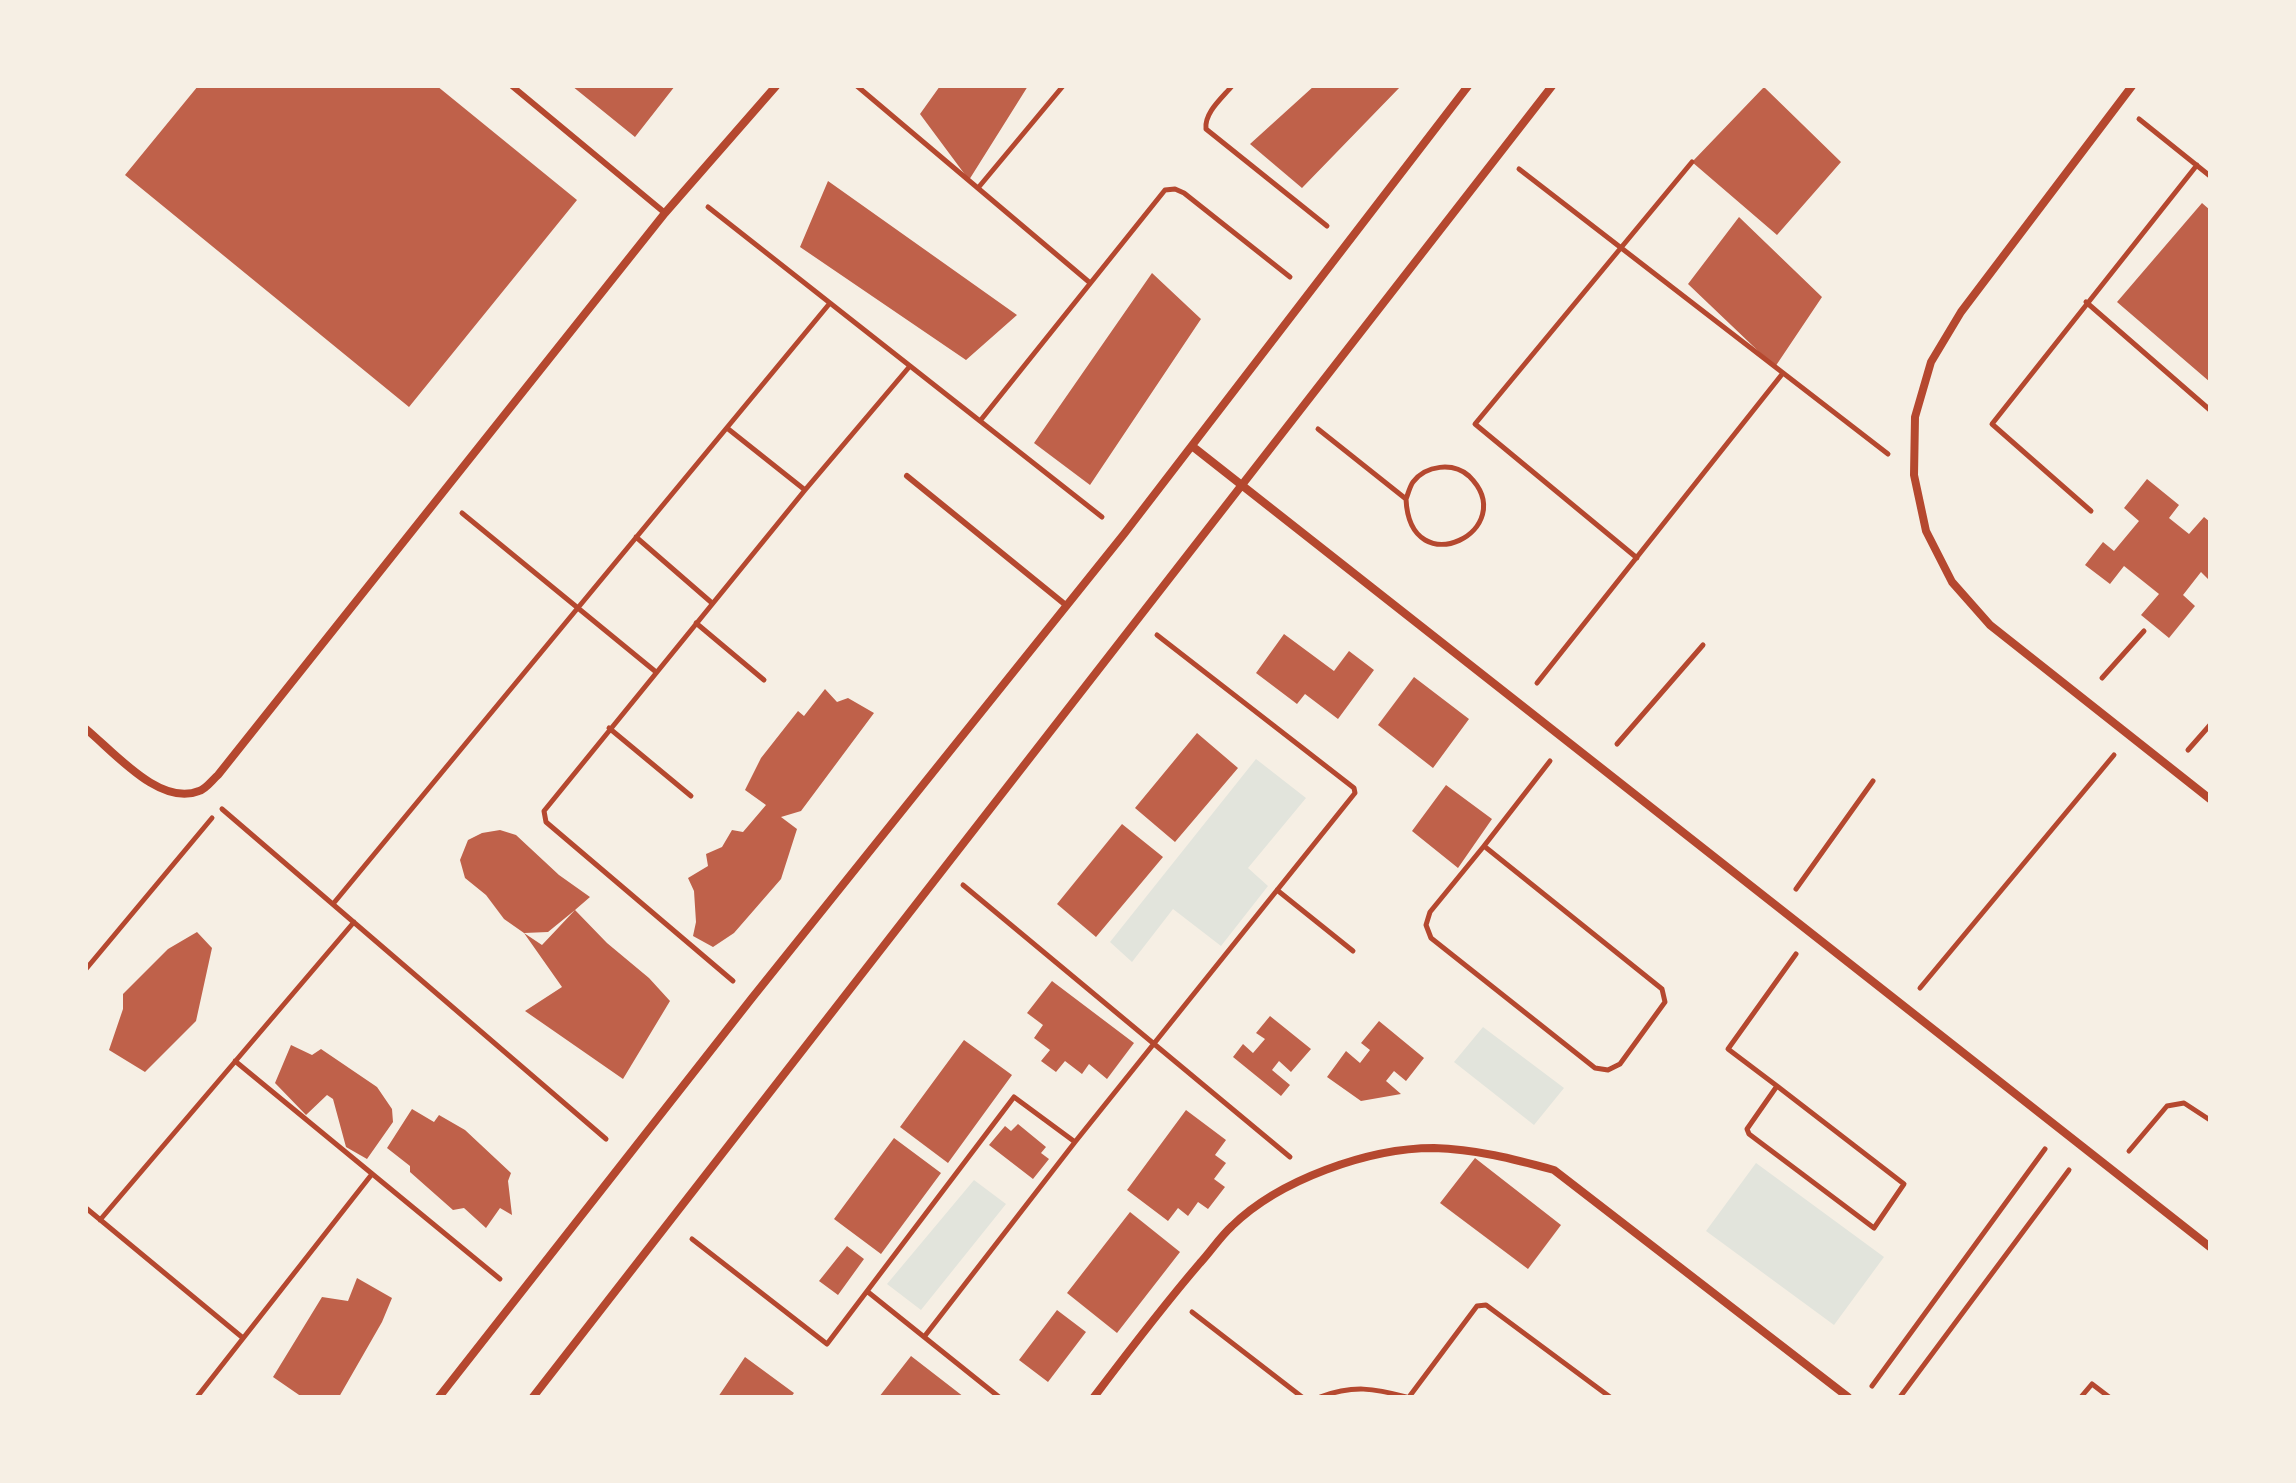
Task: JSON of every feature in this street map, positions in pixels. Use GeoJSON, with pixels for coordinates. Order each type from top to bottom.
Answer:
{"type":"FeatureCollection","features":[{"type":"Feature","properties":{"kind":"street"},"geometry":{"type":"LineString","coordinates":[[86,729],[155,787],[178,796],[201,791],[218,775],[665,213],[776,86]]}},
{"type":"Feature","properties":{"kind":"street"},"geometry":{"type":"LineString","coordinates":[[439,1397],[752,998],[1124,534],[1468,86]]}},
{"type":"Feature","properties":{"kind":"street"},"geometry":{"type":"LineString","coordinates":[[533,1397],[1552,86]]}},
{"type":"Feature","properties":{"kind":"street"},"geometry":{"type":"LineString","coordinates":[[2132,86],[1961,312],[1931,362],[1915,417],[1914,475],[1926,531],[1952,582],[1990,625],[2210,799]]}},
{"type":"Feature","properties":{"kind":"street"},"geometry":{"type":"LineString","coordinates":[[1192,446],[2210,1247]]}},
{"type":"Feature","properties":{"kind":"street"},"geometry":{"type":"LineString","coordinates":[[1094,1397],[1171,1296],[1233,1225],[1271,1197],[1312,1175],[1371,1156],[1433,1148],[1494,1154],[1554,1170],[1848,1397]]}},
{"type":"Feature","properties":{"kind":"lane"},"geometry":{"type":"LineString","coordinates":[[512,86],[665,213]]}},
{"type":"Feature","properties":{"kind":"lane"},"geometry":{"type":"LineString","coordinates":[[907,476],[1067,606]]}},
{"type":"Feature","properties":{"kind":"path"},"geometry":{"type":"LineString","coordinates":[[857,86],[1089,282]]}},
{"type":"Feature","properties":{"kind":"path"},"geometry":{"type":"LineString","coordinates":[[978,188],[1063,86]]}},
{"type":"Feature","properties":{"kind":"path"},"geometry":{"type":"LineString","coordinates":[[1232,86],[1209,114],[1205,121],[1206,129],[1349,243]]}},
{"type":"Feature","properties":{"kind":"path"},"geometry":{"type":"LineString","coordinates":[[2120,103],[2210,176]]}},
{"type":"Feature","properties":{"kind":"path"},"geometry":{"type":"LineString","coordinates":[[1499,154],[1914,475]]}},
{"type":"Feature","properties":{"kind":"path"},"geometry":{"type":"LineString","coordinates":[[1637,558],[1475,424],[1692,162]]}},
{"type":"Feature","properties":{"kind":"path"},"geometry":{"type":"LineString","coordinates":[[2091,511],[1992,424],[2197,165]]}},
{"type":"Feature","properties":{"kind":"path"},"geometry":{"type":"LineString","coordinates":[[685,189],[1124,534]]}},
{"type":"Feature","properties":{"kind":"path"},"geometry":{"type":"LineString","coordinates":[[980,421],[1165,190],[1175,189],[1184,193],[1311,293]]}},
{"type":"Feature","properties":{"kind":"path"},"geometry":{"type":"LineString","coordinates":[[2086,302],[2210,410]]}},
{"type":"Feature","properties":{"kind":"path"},"geometry":{"type":"LineString","coordinates":[[333,904],[830,303]]}},
{"type":"Feature","properties":{"kind":"path"},"geometry":{"type":"LineString","coordinates":[[752,998],[546,822],[543,816],[545,805],[910,366]]}},
{"type":"Feature","properties":{"kind":"path"},"geometry":{"type":"LineString","coordinates":[[1520,705],[1783,373]]}},
{"type":"Feature","properties":{"kind":"path"},"geometry":{"type":"LineString","coordinates":[[1298,413],[1406,499],[1407,517],[1417,534],[1433,544],[1452,545],[1469,537],[1480,522],[1483,503],[1478,485],[1464,472],[1446,466],[1428,470],[1420,476],[1413,482],[1406,499]]}},
{"type":"Feature","properties":{"kind":"path"},"geometry":{"type":"LineString","coordinates":[[727,428],[805,490]]}},
{"type":"Feature","properties":{"kind":"path"},"geometry":{"type":"LineString","coordinates":[[440,495],[656,672]]}},
{"type":"Feature","properties":{"kind":"path"},"geometry":{"type":"LineString","coordinates":[[636,537],[712,603]]}},
{"type":"Feature","properties":{"kind":"path"},"geometry":{"type":"LineString","coordinates":[[924,1337],[1355,790],[1137,619]]}},
{"type":"Feature","properties":{"kind":"path"},"geometry":{"type":"LineString","coordinates":[[696,623],[764,680]]}},
{"type":"Feature","properties":{"kind":"path"},"geometry":{"type":"LineString","coordinates":[[2084,699],[2144,631]]}},
{"type":"Feature","properties":{"kind":"path"},"geometry":{"type":"LineString","coordinates":[[1598,765],[1703,645]]}},
{"type":"Feature","properties":{"kind":"path"},"geometry":{"type":"LineString","coordinates":[[609,728],[691,796]]}},
{"type":"Feature","properties":{"kind":"path"},"geometry":{"type":"LineString","coordinates":[[1904,1007],[2130,736]]}},
{"type":"Feature","properties":{"kind":"path"},"geometry":{"type":"LineString","coordinates":[[1484,846],[1662,989],[1665,1002],[1620,1064],[1608,1070],[1595,1068],[1431,938],[1426,925],[1430,912],[1566,740]]}},
{"type":"Feature","properties":{"kind":"path"},"geometry":{"type":"LineString","coordinates":[[1781,909],[1873,781]]}},
{"type":"Feature","properties":{"kind":"path"},"geometry":{"type":"LineString","coordinates":[[86,969],[220,808],[628,1158]]}},
{"type":"Feature","properties":{"kind":"path"},"geometry":{"type":"LineString","coordinates":[[944,869],[1312,1175]]}},
{"type":"Feature","properties":{"kind":"path"},"geometry":{"type":"LineString","coordinates":[[1277,890],[1353,951]]}},
{"type":"Feature","properties":{"kind":"path"},"geometry":{"type":"LineString","coordinates":[[100,1220],[354,922]]}},
{"type":"Feature","properties":{"kind":"path"},"geometry":{"type":"LineString","coordinates":[[1777,1086],[1747,1129],[1749,1134],[1874,1228],[1904,1184],[1777,1086],[1728,1049],[1811,933]]}},
{"type":"Feature","properties":{"kind":"path"},"geometry":{"type":"LineString","coordinates":[[235,1061],[520,1295]]}},
{"type":"Feature","properties":{"kind":"path"},"geometry":{"type":"LineString","coordinates":[[671,1223],[825,1344],[830,1344],[1014,1097],[1075,1142]]}},
{"type":"Feature","properties":{"kind":"path"},"geometry":{"type":"LineString","coordinates":[[2113,1171],[2167,1106],[2184,1103],[2210,1120]]}},
{"type":"Feature","properties":{"kind":"path"},"geometry":{"type":"LineString","coordinates":[[1865,1397],[2060,1129]]}},
{"type":"Feature","properties":{"kind":"path"},"geometry":{"type":"LineString","coordinates":[[1900,1397],[2085,1148]]}},
{"type":"Feature","properties":{"kind":"path"},"geometry":{"type":"LineString","coordinates":[[197,1397],[372,1174]]}},
{"type":"Feature","properties":{"kind":"path"},"geometry":{"type":"LineString","coordinates":[[86,1208],[243,1338]]}},
{"type":"Feature","properties":{"kind":"path"},"geometry":{"type":"LineString","coordinates":[[868,1292],[999,1397]]}},
{"type":"Feature","properties":{"kind":"path"},"geometry":{"type":"LineString","coordinates":[[1171,1296],[1302,1397]]}},
{"type":"Feature","properties":{"kind":"path"},"geometry":{"type":"LineString","coordinates":[[1320,1397],[1340,1390],[1375,1388],[1408,1397],[1477,1306],[1486,1305],[1610,1397]]}},
{"type":"Feature","properties":{"kind":"path"},"geometry":{"type":"LineString","coordinates":[[2081,1397],[2092,1384],[2109,1397]]}},
{"type":"Feature","properties":{"kind":"shaded area"},"geometry":{"type":"Polygon","coordinates":[[[1256,759],[1306,798],[1248,868],[1268,886],[1221,946],[1173,909],[1132,962],[1110,942],[1256,759]]]}},
{"type":"Feature","properties":{"kind":"shaded area"},"geometry":{"type":"Polygon","coordinates":[[[1483,1027],[1564,1088],[1534,1125],[1454,1062],[1483,1027]]]}},
{"type":"Feature","properties":{"kind":"shaded area"},"geometry":{"type":"Polygon","coordinates":[[[1756,1163],[1884,1257],[1834,1325],[1706,1231],[1756,1163]]]}},
{"type":"Feature","properties":{"kind":"shaded area"},"geometry":{"type":"Polygon","coordinates":[[[974,1180],[1006,1204],[921,1310],[887,1284],[974,1180]]]}},
{"type":"Feature","properties":{"kind":"building"},"geometry":{"type":"Polygon","coordinates":[[[198,86],[437,86],[577,200],[409,407],[125,175],[198,86]]]}},
{"type":"Feature","properties":{"kind":"building"},"geometry":{"type":"Polygon","coordinates":[[[572,86],[675,86],[635,137],[572,86]]]}},
{"type":"Feature","properties":{"kind":"building"},"geometry":{"type":"Polygon","coordinates":[[[940,86],[1028,86],[969,180],[920,114],[940,86]]]}},
{"type":"Feature","properties":{"kind":"building"},"geometry":{"type":"Polygon","coordinates":[[[1314,86],[1401,86],[1302,188],[1250,144],[1314,86]]]}},
{"type":"Feature","properties":{"kind":"building"},"geometry":{"type":"Polygon","coordinates":[[[1764,87],[1841,162],[1777,235],[1692,162],[1764,87]]]}},
{"type":"Feature","properties":{"kind":"building"},"geometry":{"type":"Polygon","coordinates":[[[828,181],[1017,315],[966,360],[800,247],[828,181]]]}},
{"type":"Feature","properties":{"kind":"building"},"geometry":{"type":"Polygon","coordinates":[[[2202,203],[2210,210],[2210,382],[2117,302],[2202,203]]]}},
{"type":"Feature","properties":{"kind":"building"},"geometry":{"type":"Polygon","coordinates":[[[1739,217],[1822,297],[1775,367],[1688,284],[1739,217]]]}},
{"type":"Feature","properties":{"kind":"building"},"geometry":{"type":"Polygon","coordinates":[[[1152,273],[1201,319],[1090,485],[1034,443],[1152,273]]]}},
{"type":"Feature","properties":{"kind":"building"},"geometry":{"type":"Polygon","coordinates":[[[2147,479],[2179,505],[2169,518],[2189,534],[2204,517],[2210,522],[2210,577],[2208,579],[2201,572],[2183,595],[2195,606],[2169,638],[2141,615],[2159,594],[2124,566],[2110,584],[2085,565],[2103,542],[2114,551],[2139,521],[2124,508],[2147,479]]]}},
{"type":"Feature","properties":{"kind":"building"},"geometry":{"type":"Polygon","coordinates":[[[1284,634],[1334,671],[1349,651],[1374,670],[1338,719],[1305,694],[1297,704],[1256,673],[1284,634]]]}},
{"type":"Feature","properties":{"kind":"building"},"geometry":{"type":"Polygon","coordinates":[[[1414,677],[1469,719],[1433,768],[1378,725],[1414,677]]]}},
{"type":"Feature","properties":{"kind":"building"},"geometry":{"type":"Polygon","coordinates":[[[825,689],[837,702],[848,698],[874,713],[801,811],[781,817],[797,829],[781,879],[734,933],[713,947],[693,936],[696,922],[694,891],[688,878],[708,866],[706,854],[722,847],[732,830],[743,832],[766,805],[745,790],[761,758],[798,711],[804,716],[825,689]]]}},
{"type":"Feature","properties":{"kind":"building"},"geometry":{"type":"Polygon","coordinates":[[[1197,733],[1238,768],[1175,842],[1135,808],[1197,733]]]}},
{"type":"Feature","properties":{"kind":"building"},"geometry":{"type":"Polygon","coordinates":[[[1446,785],[1492,819],[1458,868],[1412,831],[1446,785]]]}},
{"type":"Feature","properties":{"kind":"building"},"geometry":{"type":"Polygon","coordinates":[[[1122,824],[1163,857],[1096,937],[1057,904],[1122,824]]]}},
{"type":"Feature","properties":{"kind":"building"},"geometry":{"type":"Polygon","coordinates":[[[500,830],[516,835],[559,875],[590,897],[548,932],[524,933],[504,919],[486,895],[465,878],[460,860],[468,840],[482,833],[500,830]]]}},
{"type":"Feature","properties":{"kind":"building"},"geometry":{"type":"Polygon","coordinates":[[[575,910],[670,1001],[623,1079],[525,1011],[562,987],[524,933],[542,945],[575,910]]]}},
{"type":"Feature","properties":{"kind":"building"},"geometry":{"type":"Polygon","coordinates":[[[197,932],[212,948],[196,1021],[145,1072],[109,1050],[123,1009],[123,994],[168,949],[197,932]]]}},
{"type":"Feature","properties":{"kind":"building"},"geometry":{"type":"Polygon","coordinates":[[[1052,981],[1134,1043],[1107,1079],[1089,1064],[1082,1074],[1065,1061],[1056,1072],[1041,1061],[1050,1050],[1034,1038],[1043,1025],[1027,1013],[1052,981]]]}},
{"type":"Feature","properties":{"kind":"building"},"geometry":{"type":"Polygon","coordinates":[[[1270,1016],[1311,1049],[1291,1072],[1279,1061],[1272,1070],[1290,1085],[1281,1096],[1233,1057],[1243,1044],[1253,1053],[1265,1039],[1256,1033],[1270,1016]]]}},
{"type":"Feature","properties":{"kind":"building"},"geometry":{"type":"Polygon","coordinates":[[[1379,1021],[1424,1058],[1406,1081],[1394,1071],[1386,1081],[1401,1094],[1361,1101],[1327,1077],[1346,1051],[1360,1063],[1370,1050],[1361,1043],[1379,1021]]]}},
{"type":"Feature","properties":{"kind":"building"},"geometry":{"type":"Polygon","coordinates":[[[964,1040],[1012,1075],[948,1163],[900,1127],[964,1040]]]}},
{"type":"Feature","properties":{"kind":"building"},"geometry":{"type":"Polygon","coordinates":[[[291,1045],[312,1055],[321,1049],[377,1087],[392,1109],[393,1122],[367,1159],[346,1147],[333,1099],[327,1095],[306,1115],[275,1083],[291,1045]]]}},
{"type":"Feature","properties":{"kind":"building"},"geometry":{"type":"Polygon","coordinates":[[[412,1109],[434,1122],[439,1115],[465,1130],[511,1173],[508,1181],[512,1215],[500,1208],[486,1228],[464,1208],[453,1210],[410,1172],[410,1166],[387,1148],[412,1109]]]}},
{"type":"Feature","properties":{"kind":"building"},"geometry":{"type":"Polygon","coordinates":[[[1186,1110],[1226,1140],[1215,1155],[1226,1163],[1214,1179],[1225,1187],[1208,1209],[1198,1202],[1188,1216],[1178,1208],[1168,1221],[1127,1190],[1186,1110]]]}},
{"type":"Feature","properties":{"kind":"building"},"geometry":{"type":"Polygon","coordinates":[[[1018,1124],[1046,1147],[1041,1153],[1049,1159],[1033,1179],[989,1145],[1005,1126],[1011,1131],[1018,1124]]]}},
{"type":"Feature","properties":{"kind":"building"},"geometry":{"type":"Polygon","coordinates":[[[894,1138],[941,1173],[881,1254],[834,1219],[894,1138]]]}},
{"type":"Feature","properties":{"kind":"building"},"geometry":{"type":"Polygon","coordinates":[[[1475,1158],[1561,1225],[1528,1269],[1440,1203],[1475,1158]]]}},
{"type":"Feature","properties":{"kind":"building"},"geometry":{"type":"Polygon","coordinates":[[[1130,1212],[1180,1252],[1117,1333],[1067,1293],[1130,1212]]]}},
{"type":"Feature","properties":{"kind":"building"},"geometry":{"type":"Polygon","coordinates":[[[847,1246],[864,1259],[838,1295],[819,1281],[847,1246]]]}},
{"type":"Feature","properties":{"kind":"building"},"geometry":{"type":"Polygon","coordinates":[[[357,1278],[392,1298],[382,1322],[339,1397],[302,1397],[273,1377],[322,1297],[348,1301],[357,1278]]]}},
{"type":"Feature","properties":{"kind":"building"},"geometry":{"type":"Polygon","coordinates":[[[1057,1310],[1086,1332],[1048,1382],[1019,1360],[1057,1310]]]}},
{"type":"Feature","properties":{"kind":"building"},"geometry":{"type":"Polygon","coordinates":[[[911,1356],[964,1397],[879,1397],[911,1356]]]}},
{"type":"Feature","properties":{"kind":"building"},"geometry":{"type":"Polygon","coordinates":[[[745,1357],[794,1393],[791,1397],[718,1397],[745,1357]]]}}]}
